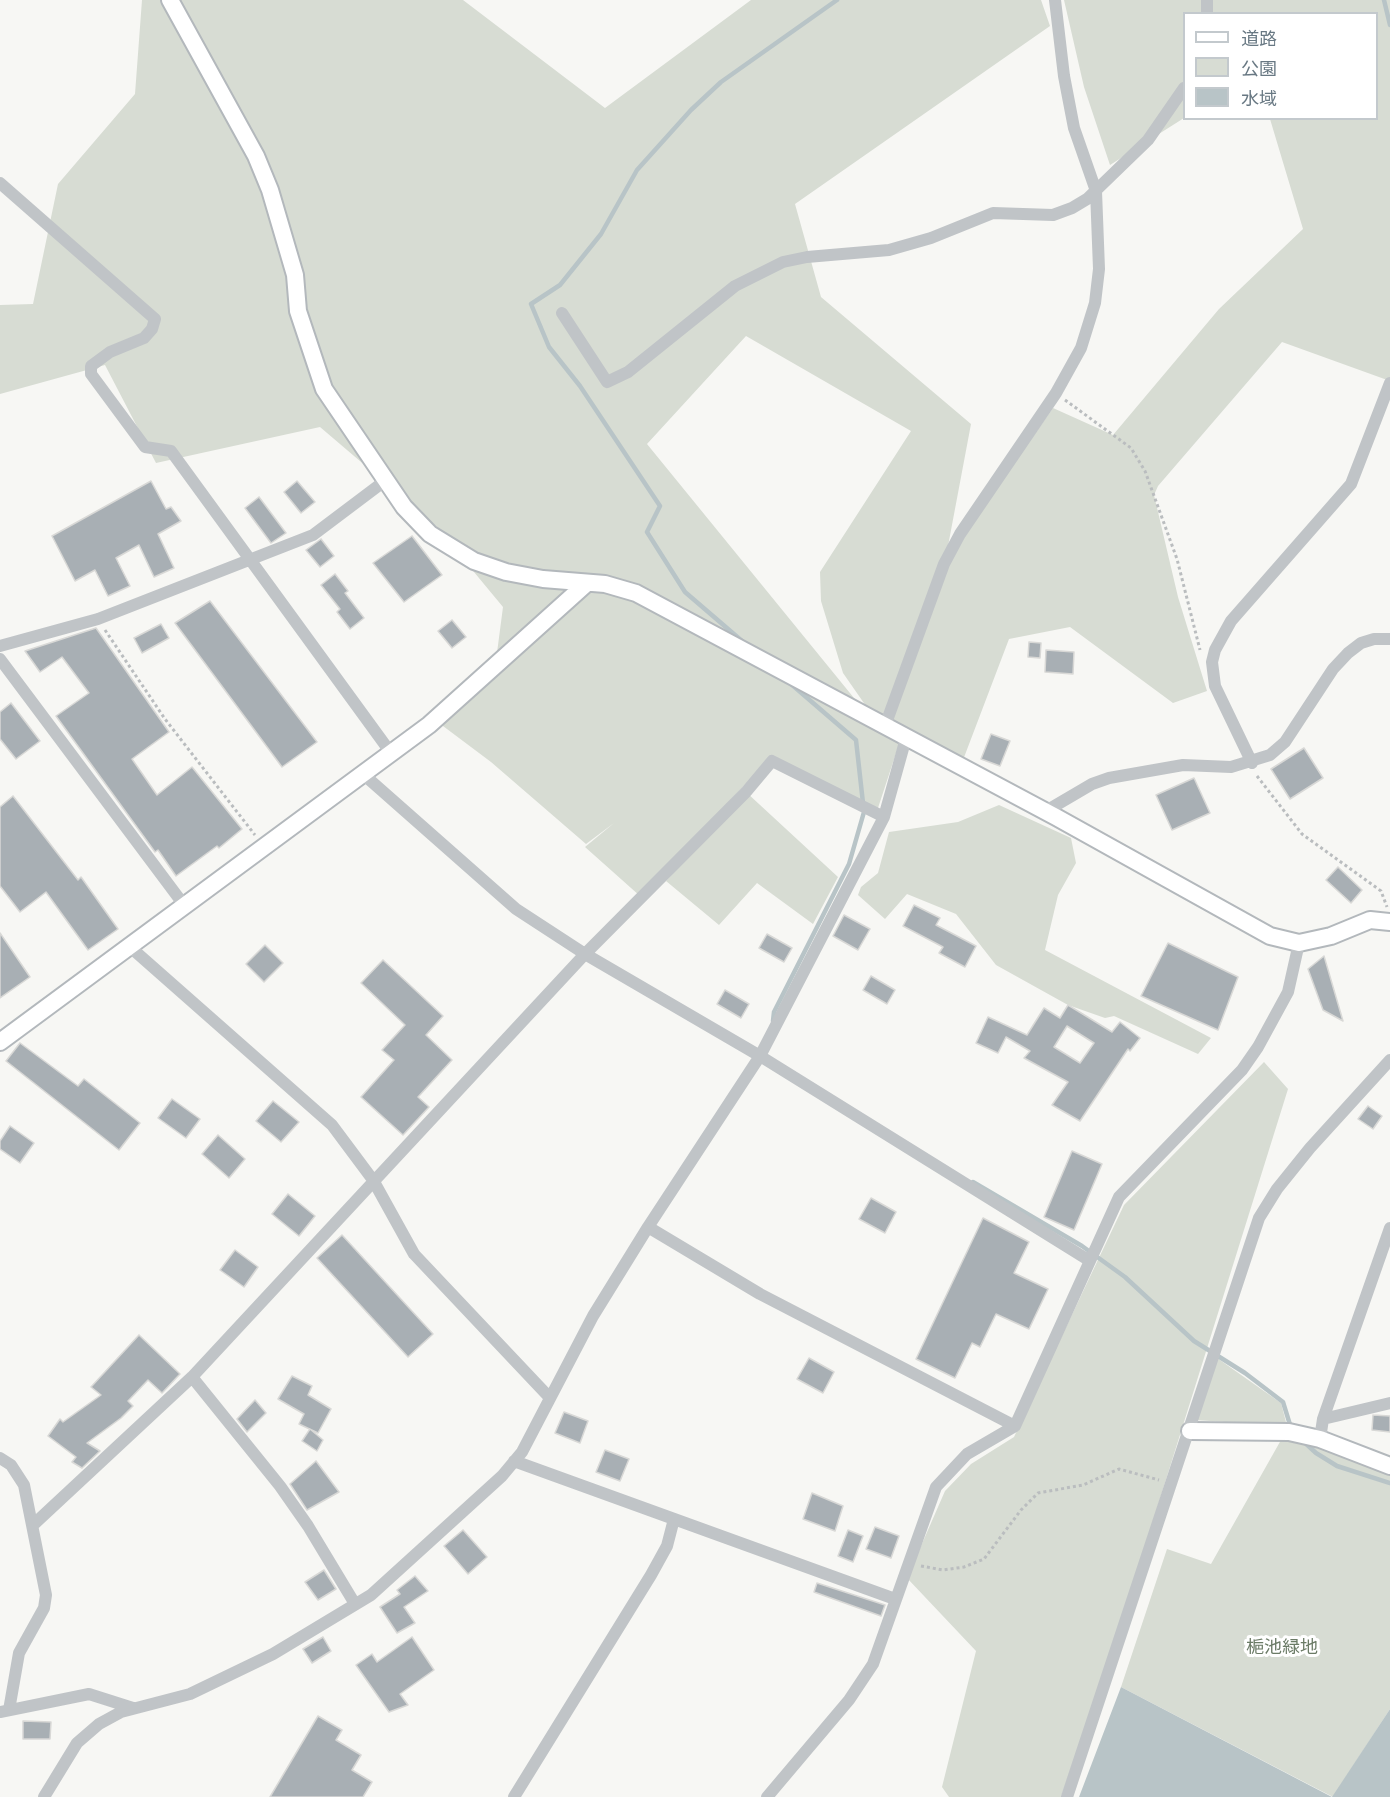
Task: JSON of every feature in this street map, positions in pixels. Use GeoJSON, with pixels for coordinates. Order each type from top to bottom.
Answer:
{"type":"FeatureCollection","features":[{"type":"Feature","properties":{"kind":"street"},"geometry":{"type":"LineString","coordinates":[[170,0],[256,156],[270,190],[295,275],[298,311],[324,389],[386,480],[418,522],[443,544],[466,557],[526,577],[605,584],[636,593],[1046,811],[1270,936],[1299,943],[1331,936],[1370,920],[1390,922]]}},
{"type":"Feature","properties":{"kind":"street"},"geometry":{"type":"LineString","coordinates":[[885,726],[944,564],[960,534],[1056,393],[1081,348],[1095,303],[1099,269],[1096,191],[1074,128],[1064,76],[1055,0]]}},
{"type":"Feature","properties":{"kind":"street"},"geometry":{"type":"LineString","coordinates":[[562,314],[607,382],[628,372],[735,286],[783,262],[807,257],[889,250],[931,238],[993,213],[1053,215],[1072,208],[1096,191],[1148,140],[1183,91]]}},
{"type":"Feature","properties":{"kind":"street"},"geometry":{"type":"LineString","coordinates":[[0,183],[154,319],[152,329],[144,338],[110,352],[91,366],[91,374],[145,447],[171,451],[391,753]]}},
{"type":"Feature","properties":{"kind":"street"},"geometry":{"type":"LineString","coordinates":[[1252,763],[1215,686],[1212,662],[1215,650],[1231,621],[1351,484],[1390,383]]}},
{"type":"Feature","properties":{"kind":"street"},"geometry":{"type":"LineString","coordinates":[[0,646],[98,619],[313,535],[386,480]]}},
{"type":"Feature","properties":{"kind":"street"},"geometry":{"type":"LineString","coordinates":[[0,1042],[429,724],[587,583]]}},
{"type":"Feature","properties":{"kind":"street"},"geometry":{"type":"LineString","coordinates":[[1046,811],[1092,784],[1109,778],[1183,765],[1232,767],[1252,763],[1270,755],[1285,742],[1333,669],[1348,653],[1361,643],[1374,639],[1390,639]]}},
{"type":"Feature","properties":{"kind":"street"},"geometry":{"type":"LineString","coordinates":[[0,658],[184,905]]}},
{"type":"Feature","properties":{"kind":"street"},"geometry":{"type":"LineString","coordinates":[[44,1797],[77,1743],[99,1724],[121,1712],[190,1694],[273,1654],[371,1595],[502,1476],[514,1461],[550,1398],[593,1316],[648,1227],[760,1056],[884,817],[906,738]]}},
{"type":"Feature","properties":{"kind":"street"},"geometry":{"type":"LineString","coordinates":[[33,1524],[192,1377],[585,954],[746,792],[772,761],[884,817]]}},
{"type":"Feature","properties":{"kind":"street"},"geometry":{"type":"LineString","coordinates":[[363,774],[516,909],[585,954],[760,1056],[1090,1261]]}},
{"type":"Feature","properties":{"kind":"street"},"geometry":{"type":"LineString","coordinates":[[767,1797],[849,1700],[873,1664],[907,1563],[936,1487],[967,1454],[1015,1426],[1119,1197],[1234,1077],[1258,1047],[1288,992],[1299,943]]}},
{"type":"Feature","properties":{"kind":"street"},"geometry":{"type":"LineString","coordinates":[[129,946],[332,1125],[374,1180],[414,1254],[550,1398]]}},
{"type":"Feature","properties":{"kind":"street"},"geometry":{"type":"LineString","coordinates":[[1067,1797],[1259,1218],[1277,1189],[1310,1148],[1390,1060]]}},
{"type":"Feature","properties":{"kind":"street"},"geometry":{"type":"LineString","coordinates":[[648,1227],[760,1294],[1015,1426]]}},
{"type":"Feature","properties":{"kind":"street"},"geometry":{"type":"LineString","coordinates":[[1320,1439],[1323,1419],[1390,1228]]}},
{"type":"Feature","properties":{"kind":"street"},"geometry":{"type":"LineString","coordinates":[[192,1377],[286,1494],[355,1604]]}},
{"type":"Feature","properties":{"kind":"street"},"geometry":{"type":"LineString","coordinates":[[1323,1419],[1390,1403]]}},
{"type":"Feature","properties":{"kind":"street"},"geometry":{"type":"LineString","coordinates":[[1190,1431],[1289,1432],[1320,1439],[1390,1466]]}},
{"type":"Feature","properties":{"kind":"street"},"geometry":{"type":"LineString","coordinates":[[0,1458],[11,1465],[24,1485],[46,1595],[45,1608],[19,1653],[5,1711],[89,1694],[134,1708]]}},
{"type":"Feature","properties":{"kind":"street"},"geometry":{"type":"LineString","coordinates":[[514,1461],[895,1599]]}},
{"type":"Feature","properties":{"kind":"street"},"geometry":{"type":"LineString","coordinates":[[514,1797],[651,1575],[667,1546],[674,1518]]}},
{"type":"Feature","properties":{"kind":"path"},"geometry":{"type":"LineString","coordinates":[[98,619],[165,719],[264,846]]}},
{"type":"Feature","properties":{"kind":"path"},"geometry":{"type":"LineString","coordinates":[[907,1563],[943,1570],[964,1567],[984,1559],[1021,1510],[1038,1493],[1083,1485],[1119,1469],[1170,1483]]}},
{"type":"Feature","properties":{"kind":"green space"},"geometry":{"type":"Polygon","coordinates":[[[142,0],[463,0],[605,108],[751,0],[1041,0],[1050,26],[795,204],[821,297],[971,424],[945,562],[1053,408],[1113,435],[1219,309],[1303,229],[1270,120],[1378,120],[1378,12],[1183,12],[1183,119],[1110,165],[1084,87],[1064,0],[1390,0],[1390,381],[1282,342],[1158,486],[1154,495],[1178,597],[1207,691],[1173,703],[1070,627],[1009,639],[963,760],[875,719],[843,673],[821,601],[820,572],[911,431],[746,336],[647,444],[876,725],[900,741],[877,811],[771,757],[640,896],[585,847],[614,823],[586,844],[491,762],[435,720],[495,668],[503,607],[435,525],[320,427],[156,463],[105,365],[0,394],[0,305],[33,304],[58,184],[135,94],[142,0]]]}},
{"type":"Feature","properties":{"kind":"green space"},"geometry":{"type":"Polygon","coordinates":[[[746,792],[838,877],[813,924],[757,883],[719,925],[666,881],[746,792]]]}},
{"type":"Feature","properties":{"kind":"green space"},"geometry":{"type":"Polygon","coordinates":[[[999,805],[1071,838],[1076,863],[1058,895],[1045,950],[1211,1038],[1198,1054],[1114,1016],[1105,1018],[1068,1005],[996,965],[956,914],[907,894],[885,919],[858,895],[861,887],[878,873],[889,832],[958,822],[999,805]]]}},
{"type":"Feature","properties":{"kind":"green space"},"geometry":{"type":"Polygon","coordinates":[[[1264,1062],[1288,1089],[1124,1614],[1061,1797],[949,1797],[942,1787],[976,1651],[907,1578],[945,1491],[971,1464],[1014,1437],[1124,1205],[1264,1062]]]}},
{"type":"Feature","properties":{"kind":"green space"},"geometry":{"type":"Polygon","coordinates":[[[1217,1358],[1281,1403],[1287,1426],[1195,1420],[1217,1358]]]}},
{"type":"Feature","properties":{"kind":"green space","name":"梔池緑地"},"geometry":{"type":"Polygon","coordinates":[[[1281,1440],[1317,1446],[1390,1474],[1390,1709],[1333,1797],[1121,1687],[1167,1549],[1211,1564],[1281,1440]]]}},
{"type":"Feature","properties":{"kind":"water"},"geometry":{"type":"Polygon","coordinates":[[[1121,1687],[1332,1797],[1079,1797],[1121,1687]]]}},
{"type":"Feature","properties":{"kind":"water"},"geometry":{"type":"Polygon","coordinates":[[[1390,1709],[1390,1797],[1332,1797],[1390,1709]]]}},
{"type":"Feature","properties":{"kind":"building"},"geometry":{"type":"Polygon","coordinates":[[[151,481],[166,509],[171,507],[181,521],[158,534],[174,568],[154,577],[139,545],[116,558],[130,586],[108,596],[95,570],[75,581],[52,536],[151,481]]]}},
{"type":"Feature","properties":{"kind":"building"},"geometry":{"type":"Polygon","coordinates":[[[297,481],[315,502],[301,513],[284,492],[297,481]]]}},
{"type":"Feature","properties":{"kind":"building"},"geometry":{"type":"Polygon","coordinates":[[[259,497],[286,533],[271,543],[245,508],[259,497]]]}},
{"type":"Feature","properties":{"kind":"building"},"geometry":{"type":"Polygon","coordinates":[[[412,536],[442,575],[404,602],[373,563],[412,536]]]}},
{"type":"Feature","properties":{"kind":"building"},"geometry":{"type":"Polygon","coordinates":[[[321,539],[334,556],[320,567],[306,550],[321,539]]]}},
{"type":"Feature","properties":{"kind":"building"},"geometry":{"type":"Polygon","coordinates":[[[335,574],[348,591],[345,593],[364,618],[350,629],[337,612],[340,609],[321,585],[335,574]]]}},
{"type":"Feature","properties":{"kind":"building"},"geometry":{"type":"Polygon","coordinates":[[[210,601],[317,742],[282,767],[175,623],[210,601]]]}},
{"type":"Feature","properties":{"kind":"building"},"geometry":{"type":"Polygon","coordinates":[[[452,620],[466,637],[452,648],[438,631],[452,620]]]}},
{"type":"Feature","properties":{"kind":"building"},"geometry":{"type":"Polygon","coordinates":[[[161,624],[169,638],[142,653],[134,638],[161,624]]]}},
{"type":"Feature","properties":{"kind":"building"},"geometry":{"type":"Polygon","coordinates":[[[96,628],[169,732],[132,759],[157,795],[192,767],[242,829],[219,848],[217,846],[176,876],[158,850],[155,852],[56,716],[89,693],[62,657],[40,672],[25,651],[96,628]]]}},
{"type":"Feature","properties":{"kind":"building"},"geometry":{"type":"Polygon","coordinates":[[[1029,642],[1041,643],[1040,658],[1028,657],[1029,642]]]}},
{"type":"Feature","properties":{"kind":"building"},"geometry":{"type":"Polygon","coordinates":[[[1046,650],[1074,652],[1073,674],[1045,672],[1046,650]]]}},
{"type":"Feature","properties":{"kind":"building"},"geometry":{"type":"Polygon","coordinates":[[[11,703],[40,741],[16,759],[0,739],[0,712],[11,703]]]}},
{"type":"Feature","properties":{"kind":"building"},"geometry":{"type":"Polygon","coordinates":[[[991,734],[1010,741],[1000,766],[981,759],[991,734]]]}},
{"type":"Feature","properties":{"kind":"building"},"geometry":{"type":"Polygon","coordinates":[[[1304,748],[1323,778],[1290,799],[1271,769],[1304,748]]]}},
{"type":"Feature","properties":{"kind":"building"},"geometry":{"type":"Polygon","coordinates":[[[1194,778],[1210,813],[1172,830],[1156,795],[1194,778]]]}},
{"type":"Feature","properties":{"kind":"building"},"geometry":{"type":"Polygon","coordinates":[[[13,796],[78,880],[81,877],[118,929],[88,950],[46,892],[20,912],[0,886],[0,807],[13,796]]]}},
{"type":"Feature","properties":{"kind":"building"},"geometry":{"type":"Polygon","coordinates":[[[1338,867],[1362,890],[1351,903],[1326,880],[1338,867]]]}},
{"type":"Feature","properties":{"kind":"building"},"geometry":{"type":"Polygon","coordinates":[[[914,905],[940,918],[936,925],[976,946],[965,967],[939,953],[943,947],[903,926],[914,905]]]}},
{"type":"Feature","properties":{"kind":"building"},"geometry":{"type":"Polygon","coordinates":[[[844,915],[870,929],[858,950],[833,936],[844,915]]]}},
{"type":"Feature","properties":{"kind":"building"},"geometry":{"type":"Polygon","coordinates":[[[0,933],[30,977],[0,998],[0,933]]]}},
{"type":"Feature","properties":{"kind":"building"},"geometry":{"type":"Polygon","coordinates":[[[767,934],[792,948],[784,962],[759,948],[767,934]]]}},
{"type":"Feature","properties":{"kind":"building"},"geometry":{"type":"Polygon","coordinates":[[[1168,943],[1238,977],[1218,1030],[1141,996],[1168,943]]]}},
{"type":"Feature","properties":{"kind":"building"},"geometry":{"type":"Polygon","coordinates":[[[265,945],[283,963],[264,982],[246,964],[265,945]]]}},
{"type":"Feature","properties":{"kind":"building"},"geometry":{"type":"Polygon","coordinates":[[[1324,956],[1343,1021],[1323,1010],[1308,969],[1324,956]]]}},
{"type":"Feature","properties":{"kind":"building"},"geometry":{"type":"Polygon","coordinates":[[[383,960],[443,1016],[426,1035],[452,1060],[418,1097],[429,1107],[403,1135],[361,1097],[394,1060],[382,1050],[405,1025],[361,983],[383,960]]]}},
{"type":"Feature","properties":{"kind":"building"},"geometry":{"type":"Polygon","coordinates":[[[871,976],[895,990],[887,1004],[863,990],[871,976]]]}},
{"type":"Feature","properties":{"kind":"building"},"geometry":{"type":"Polygon","coordinates":[[[725,990],[749,1004],[741,1018],[717,1004],[725,990]]]}},
{"type":"Feature","properties":{"kind":"building"},"geometry":{"type":"Polygon","coordinates":[[[1068,1005],[1112,1032],[1120,1022],[1140,1038],[1130,1051],[1128,1049],[1080,1121],[1052,1105],[1068,1082],[1024,1058],[1030,1051],[1006,1037],[998,1053],[976,1043],[988,1017],[1027,1035],[1044,1008],[1060,1018],[1068,1005]],[[1067,1026],[1054,1047],[1080,1063],[1094,1043],[1067,1026]]]}},
{"type":"Feature","properties":{"kind":"building"},"geometry":{"type":"Polygon","coordinates":[[[20,1043],[78,1086],[84,1079],[140,1123],[119,1150],[6,1061],[20,1043]]]}},
{"type":"Feature","properties":{"kind":"building"},"geometry":{"type":"Polygon","coordinates":[[[172,1099],[200,1119],[186,1138],[158,1118],[172,1099]]]}},
{"type":"Feature","properties":{"kind":"building"},"geometry":{"type":"Polygon","coordinates":[[[273,1101],[299,1122],[281,1142],[256,1121],[273,1101]]]}},
{"type":"Feature","properties":{"kind":"building"},"geometry":{"type":"Polygon","coordinates":[[[1368,1106],[1382,1116],[1373,1129],[1358,1119],[1368,1106]]]}},
{"type":"Feature","properties":{"kind":"building"},"geometry":{"type":"Polygon","coordinates":[[[10,1126],[34,1143],[20,1163],[0,1149],[0,1141],[10,1126]]]}},
{"type":"Feature","properties":{"kind":"building"},"geometry":{"type":"Polygon","coordinates":[[[218,1135],[245,1159],[229,1178],[202,1154],[218,1135]]]}},
{"type":"Feature","properties":{"kind":"building"},"geometry":{"type":"Polygon","coordinates":[[[1072,1151],[1102,1164],[1074,1230],[1044,1217],[1072,1151]]]}},
{"type":"Feature","properties":{"kind":"building"},"geometry":{"type":"Polygon","coordinates":[[[288,1194],[315,1216],[299,1236],[272,1214],[288,1194]]]}},
{"type":"Feature","properties":{"kind":"building"},"geometry":{"type":"Polygon","coordinates":[[[871,1198],[896,1212],[885,1233],[859,1219],[871,1198]]]}},
{"type":"Feature","properties":{"kind":"building"},"geometry":{"type":"Polygon","coordinates":[[[983,1218],[1029,1242],[1014,1273],[1048,1289],[1029,1329],[996,1314],[980,1347],[972,1343],[955,1378],[916,1359],[983,1218]]]}},
{"type":"Feature","properties":{"kind":"building"},"geometry":{"type":"Polygon","coordinates":[[[342,1235],[433,1334],[408,1357],[317,1258],[342,1235]]]}},
{"type":"Feature","properties":{"kind":"building"},"geometry":{"type":"Polygon","coordinates":[[[235,1250],[258,1267],[244,1287],[220,1270],[235,1250]]]}},
{"type":"Feature","properties":{"kind":"building"},"geometry":{"type":"Polygon","coordinates":[[[139,1335],[180,1374],[162,1393],[148,1380],[128,1401],[133,1406],[121,1418],[87,1443],[100,1451],[82,1468],[72,1462],[76,1457],[48,1436],[60,1419],[63,1422],[101,1395],[91,1387],[139,1335]]]}},
{"type":"Feature","properties":{"kind":"building"},"geometry":{"type":"Polygon","coordinates":[[[809,1358],[834,1372],[823,1393],[797,1379],[809,1358]]]}},
{"type":"Feature","properties":{"kind":"building"},"geometry":{"type":"Polygon","coordinates":[[[292,1376],[312,1386],[308,1395],[331,1409],[318,1433],[299,1424],[304,1414],[278,1399],[292,1376]]]}},
{"type":"Feature","properties":{"kind":"building"},"geometry":{"type":"Polygon","coordinates":[[[255,1400],[266,1413],[247,1432],[237,1419],[255,1400]]]}},
{"type":"Feature","properties":{"kind":"building"},"geometry":{"type":"Polygon","coordinates":[[[564,1412],[588,1421],[580,1443],[555,1433],[564,1412]]]}},
{"type":"Feature","properties":{"kind":"building"},"geometry":{"type":"Polygon","coordinates":[[[1373,1415],[1390,1416],[1390,1432],[1372,1430],[1373,1415]]]}},
{"type":"Feature","properties":{"kind":"building"},"geometry":{"type":"Polygon","coordinates":[[[310,1429],[323,1440],[317,1451],[302,1441],[310,1429]]]}},
{"type":"Feature","properties":{"kind":"building"},"geometry":{"type":"Polygon","coordinates":[[[605,1450],[629,1459],[620,1481],[596,1472],[605,1450]]]}},
{"type":"Feature","properties":{"kind":"building"},"geometry":{"type":"Polygon","coordinates":[[[316,1461],[339,1492],[307,1510],[290,1484],[316,1461]]]}},
{"type":"Feature","properties":{"kind":"building"},"geometry":{"type":"Polygon","coordinates":[[[812,1493],[843,1506],[835,1531],[803,1519],[812,1493]]]}},
{"type":"Feature","properties":{"kind":"building"},"geometry":{"type":"Polygon","coordinates":[[[875,1527],[899,1536],[891,1558],[866,1549],[875,1527]]]}},
{"type":"Feature","properties":{"kind":"building"},"geometry":{"type":"Polygon","coordinates":[[[463,1530],[487,1557],[468,1574],[444,1546],[463,1530]]]}},
{"type":"Feature","properties":{"kind":"building"},"geometry":{"type":"Polygon","coordinates":[[[848,1530],[863,1536],[853,1562],[838,1556],[848,1530]]]}},
{"type":"Feature","properties":{"kind":"building"},"geometry":{"type":"Polygon","coordinates":[[[324,1570],[336,1589],[318,1600],[305,1582],[324,1570]]]}},
{"type":"Feature","properties":{"kind":"building"},"geometry":{"type":"Polygon","coordinates":[[[415,1576],[428,1591],[404,1607],[415,1623],[397,1633],[380,1607],[400,1594],[397,1590],[415,1576]]]}},
{"type":"Feature","properties":{"kind":"building"},"geometry":{"type":"Polygon","coordinates":[[[817,1583],[885,1605],[881,1616],[814,1592],[817,1583]]]}},
{"type":"Feature","properties":{"kind":"building"},"geometry":{"type":"Polygon","coordinates":[[[323,1637],[331,1651],[312,1663],[303,1649],[323,1637]]]}},
{"type":"Feature","properties":{"kind":"building"},"geometry":{"type":"Polygon","coordinates":[[[412,1637],[434,1670],[400,1694],[408,1705],[389,1712],[356,1665],[372,1654],[377,1662],[412,1637]]]}},
{"type":"Feature","properties":{"kind":"building"},"geometry":{"type":"Polygon","coordinates":[[[318,1716],[342,1730],[336,1740],[361,1755],[352,1770],[372,1782],[363,1797],[270,1797],[318,1716]]]}},
{"type":"Feature","properties":{"kind":"building"},"geometry":{"type":"Polygon","coordinates":[[[23,1721],[51,1722],[50,1739],[23,1739],[23,1721]]]}},
{"type":"Feature","properties":{"kind":"waterway"},"geometry":{"type":"LineString","coordinates":[[742,641],[685,592],[647,532],[660,506],[580,386],[549,347],[531,304],[560,285],[601,234],[637,170],[691,110],[721,82],[837,0]]}},
{"type":"Feature","properties":{"kind":"waterway"},"geometry":{"type":"LineString","coordinates":[[1384,0],[1390,25]]}},
{"type":"Feature","properties":{"kind":"waterway"},"geometry":{"type":"LineString","coordinates":[[773,1021],[774,1012],[849,864],[864,812],[856,740],[791,684]]}},
{"type":"Feature","properties":{"kind":"waterway"},"geometry":{"type":"LineString","coordinates":[[973,1182],[1082,1246],[1125,1277],[1194,1341],[1245,1373],[1283,1402],[1291,1428]]}},
{"type":"Feature","properties":{"kind":"waterway"},"geometry":{"type":"LineString","coordinates":[[1303,1441],[1316,1453],[1337,1466],[1390,1483]]}}]}
